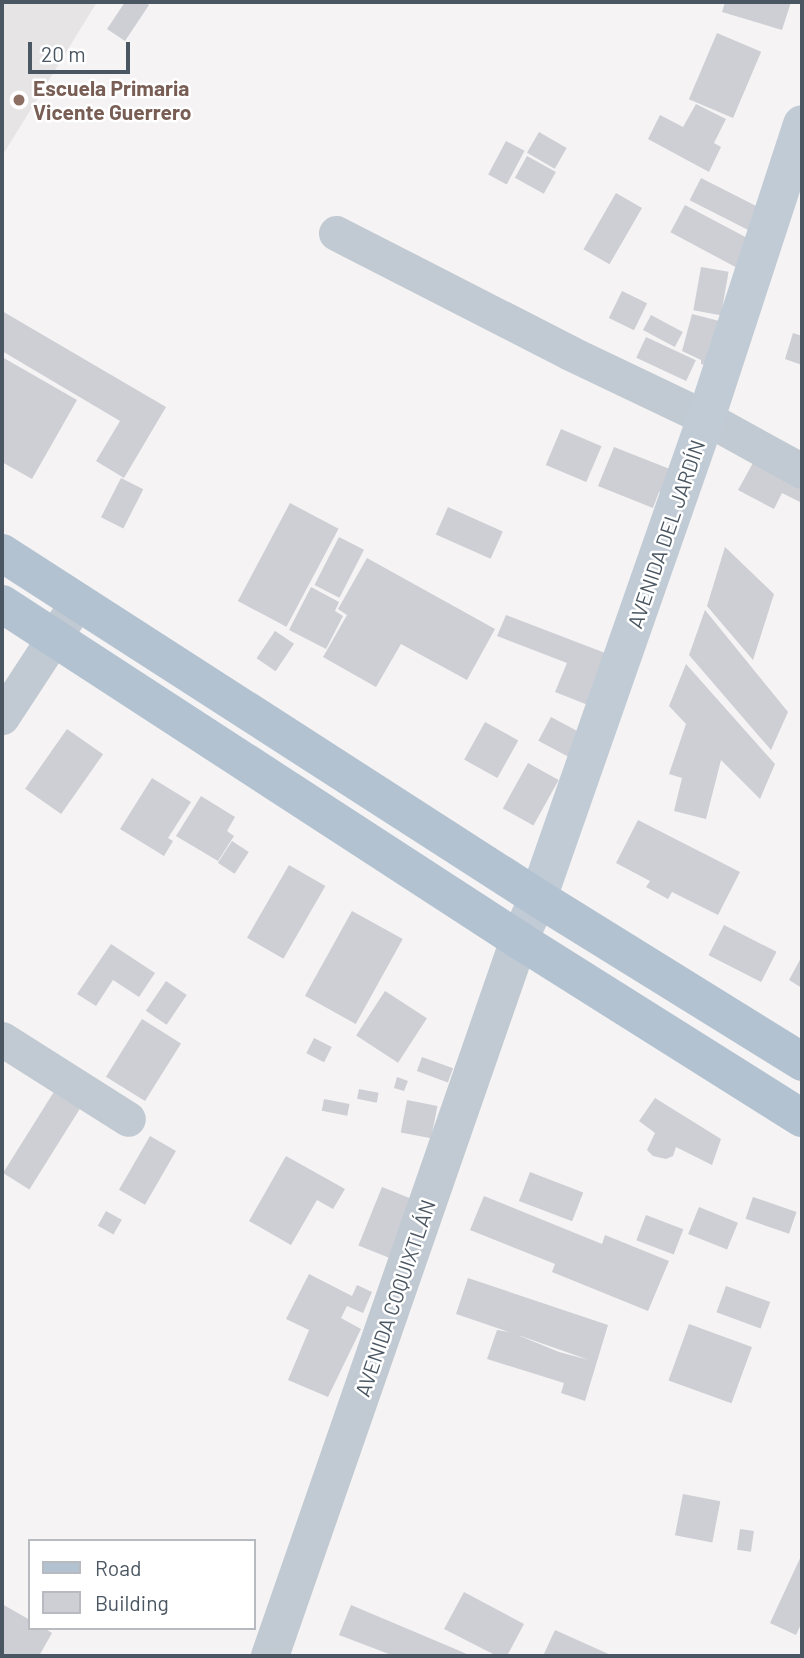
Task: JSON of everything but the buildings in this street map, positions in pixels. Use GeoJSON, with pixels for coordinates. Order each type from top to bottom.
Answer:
{"type":"FeatureCollection","features":[{"type":"Feature","properties":{"kind":"main road","name":"AVENIDA DEL JARDÍN"},"geometry":{"type":"LineString","coordinates":[[519,940],[538,898],[706,418],[802,124]]}},
{"type":"Feature","properties":{"kind":"main road"},"geometry":{"type":"LineString","coordinates":[[2,552],[538,898],[802,1062]]}},
{"type":"Feature","properties":{"kind":"main road"},"geometry":{"type":"LineString","coordinates":[[2,604],[519,940],[802,1118]]}},
{"type":"Feature","properties":{"kind":"street"},"geometry":{"type":"LineString","coordinates":[[337,233],[569,353],[706,418],[802,471]]}},
{"type":"Feature","properties":{"kind":"street"},"geometry":{"type":"LineString","coordinates":[[2,717],[78,601]]}},
{"type":"Feature","properties":{"kind":"street","name":"AVENIDA COQUIXTLÁN"},"geometry":{"type":"LineString","coordinates":[[270,1656],[519,940]]}},
{"type":"Feature","properties":{"kind":"street"},"geometry":{"type":"LineString","coordinates":[[2,1039],[128,1119]]}},
{"type":"Feature","properties":{"kind":"shaded area","name":"Escuela Primaria Vicente Guerrero"},"geometry":{"type":"Polygon","coordinates":[[[2,2],[97,2],[2,156],[2,2]]]}},
{"type":"Feature","properties":{"kind":"place","name":"Escuela Primaria Vicente Guerrero"},"geometry":{"type":"Point","coordinates":[19,100]}}]}
